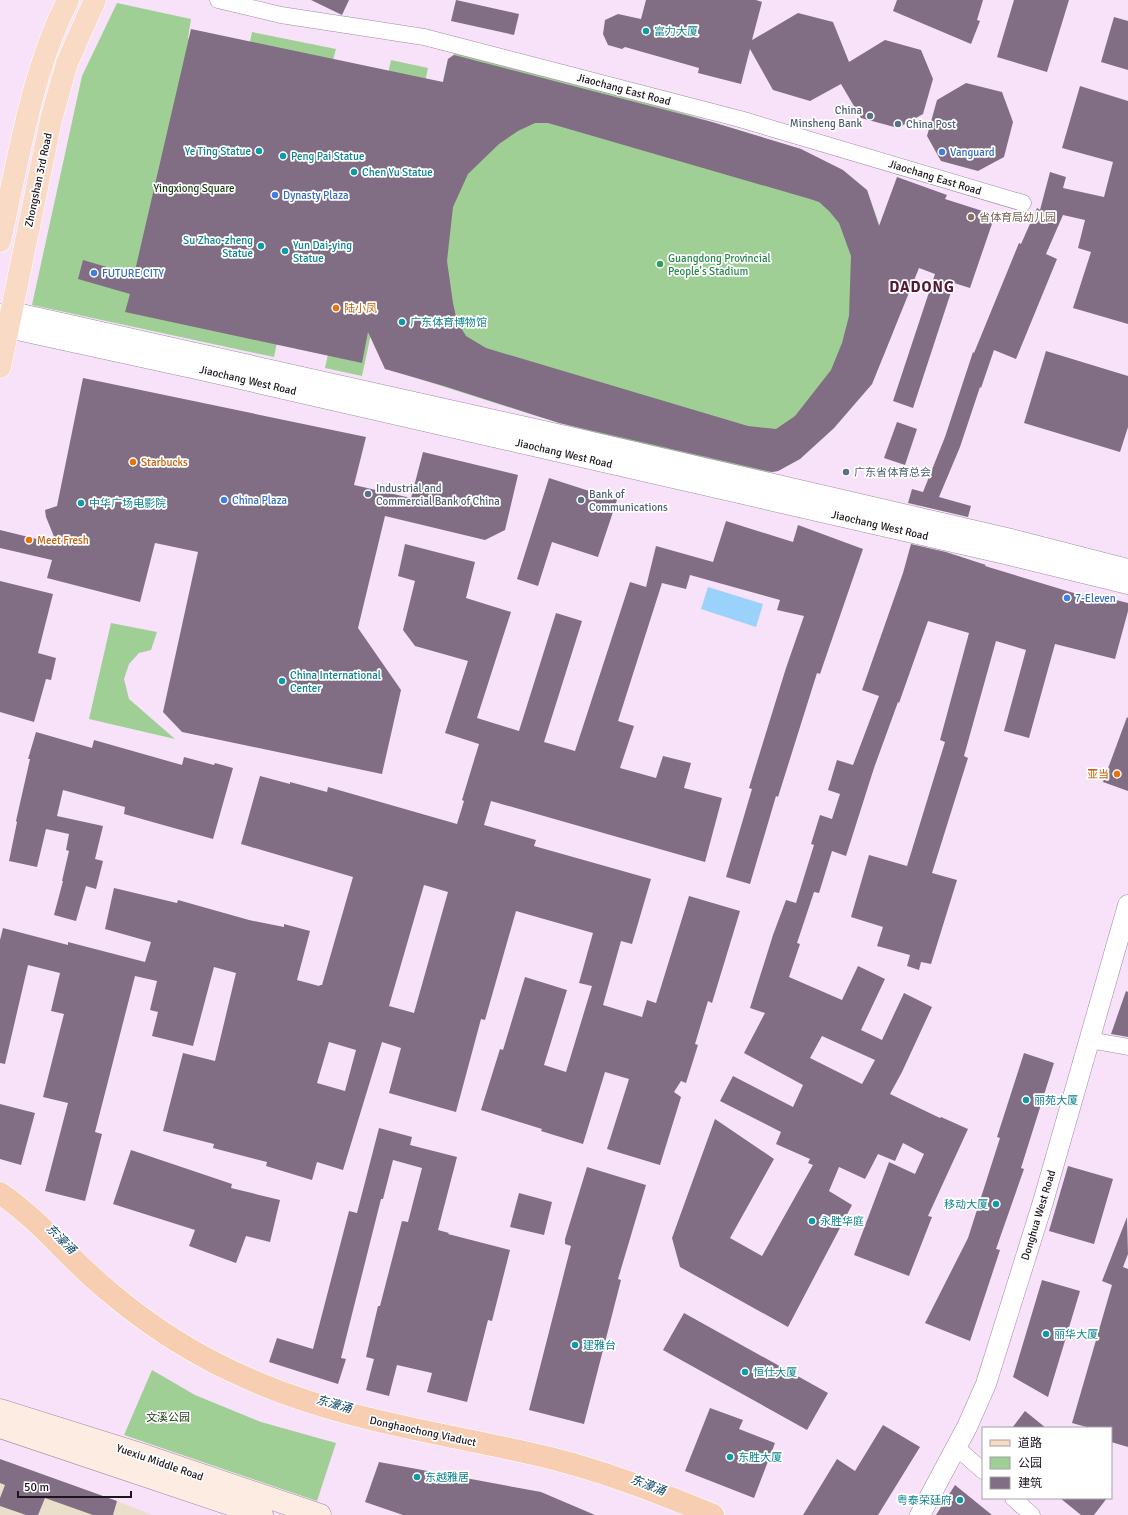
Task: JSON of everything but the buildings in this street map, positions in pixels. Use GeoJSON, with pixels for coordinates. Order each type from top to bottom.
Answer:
{"type":"FeatureCollection","features":[{"type":"Feature","properties":{"kind":"highway","name":"Donghaochong Viaduct"},"geometry":{"type":"LineString","coordinates":[[0,1194],[29,1217],[92,1279],[125,1307],[188,1349],[244,1379],[272,1391],[344,1414],[552,1460],[580,1468],[632,1485],[709,1515]]}},
{"type":"Feature","properties":{"kind":"highway","name":"Donghaochong Viaduct"},"geometry":{"type":"LineString","coordinates":[[0,1194],[29,1215],[94,1279],[135,1312],[194,1351],[248,1379],[301,1399],[352,1415],[568,1463],[658,1493],[713,1515]]}},
{"type":"Feature","properties":{"kind":"main road"},"geometry":{"type":"LineString","coordinates":[[0,241],[27,116],[36,84],[50,42],[68,0]]}},
{"type":"Feature","properties":{"kind":"main road","name":"Zhongshan 3rd Road"},"geometry":{"type":"LineString","coordinates":[[0,366],[5,319],[61,83],[74,44],[95,0]]}},
{"type":"Feature","properties":{"kind":"main road","name":"Yuexiu Middle Road"},"geometry":{"type":"LineString","coordinates":[[0,1410],[140,1454],[320,1515]]}},
{"type":"Feature","properties":{"kind":"main road","name":"Yuexiu Middle Road"},"geometry":{"type":"LineString","coordinates":[[0,1427],[262,1515]]}},
{"type":"Feature","properties":{"kind":"street","name":"Jiaochang East Road"},"geometry":{"type":"LineString","coordinates":[[218,0],[281,15],[424,37],[740,120],[1023,204]]}},
{"type":"Feature","properties":{"kind":"street","name":"Jiaochang West Road"},"geometry":{"type":"LineString","coordinates":[[5,319],[566,436],[1011,538],[1128,569]]}},
{"type":"Feature","properties":{"kind":"street","name":"Jiaochang West Road"},"geometry":{"type":"LineString","coordinates":[[5,319],[247,380],[997,552],[1128,584]]}},
{"type":"Feature","properties":{"kind":"street","name":"Donghua West Road"},"geometry":{"type":"LineString","coordinates":[[920,1515],[977,1407],[986,1384],[1043,1202],[1128,905]]}},
{"type":"Feature","properties":{"kind":"street"},"geometry":{"type":"LineString","coordinates":[[1089,1040],[1128,1047]]}},
{"type":"Feature","properties":{"kind":"street"},"geometry":{"type":"LineString","coordinates":[[956,1447],[982,1470]]}},
{"type":"Feature","properties":{"kind":"street"},"geometry":{"type":"LineString","coordinates":[[1014,1499],[1032,1515]]}},
{"type":"Feature","properties":{"kind":"shaded area"},"geometry":{"type":"Polygon","coordinates":[[[0,1459],[117,1501],[152,1515],[0,1515],[0,1459]]]}},
{"type":"Feature","properties":{"kind":"green space","name":"Yingxiong Square"},"geometry":{"type":"Polygon","coordinates":[[[117,3],[191,19],[188,38],[198,52],[246,61],[252,32],[336,49],[320,108],[378,120],[391,60],[428,68],[362,376],[325,368],[341,294],[289,283],[274,357],[32,305],[82,76],[117,3]]]}},
{"type":"Feature","properties":{"kind":"green space","name":"Guangdong Provincial People's Stadium"},"geometry":{"type":"Polygon","coordinates":[[[457,52],[603,89],[801,149],[867,190],[884,238],[921,253],[892,335],[872,384],[834,428],[800,459],[778,471],[755,474],[658,451],[533,415],[385,368],[384,366],[414,212],[448,59],[457,52]]]}},
{"type":"Feature","properties":{"kind":"green space"},"geometry":{"type":"Polygon","coordinates":[[[111,623],[157,632],[151,650],[139,653],[129,664],[124,679],[129,699],[175,739],[89,719],[111,623]]]}},
{"type":"Feature","properties":{"kind":"green space","name":"文溪公园"},"geometry":{"type":"Polygon","coordinates":[[[152,1370],[195,1395],[261,1422],[336,1443],[317,1501],[124,1435],[152,1370]]]}},
{"type":"Feature","properties":{"kind":"water"},"geometry":{"type":"Polygon","coordinates":[[[708,587],[763,604],[756,627],[701,609],[708,587]]]}},
{"type":"Feature","properties":{"kind":"place","name":"富力大厦"},"geometry":{"type":"Point","coordinates":[646,31]}},
{"type":"Feature","properties":{"kind":"place","name":"China Minsheng Bank"},"geometry":{"type":"Point","coordinates":[870,116]}},
{"type":"Feature","properties":{"kind":"place","name":"China Post"},"geometry":{"type":"Point","coordinates":[898,124]}},
{"type":"Feature","properties":{"kind":"place","name":"Ye Ting Statue"},"geometry":{"type":"Point","coordinates":[259,151]}},
{"type":"Feature","properties":{"kind":"place","name":"Vanguard"},"geometry":{"type":"Point","coordinates":[942,152]}},
{"type":"Feature","properties":{"kind":"place","name":"Peng Pai Statue"},"geometry":{"type":"Point","coordinates":[283,156]}},
{"type":"Feature","properties":{"kind":"place","name":"Chen Yu Statue"},"geometry":{"type":"Point","coordinates":[354,172]}},
{"type":"Feature","properties":{"kind":"place","name":"Dynasty Plaza"},"geometry":{"type":"Point","coordinates":[275,195]}},
{"type":"Feature","properties":{"kind":"place","name":"省体育局幼儿园"},"geometry":{"type":"Point","coordinates":[971,217]}},
{"type":"Feature","properties":{"kind":"place","name":"Su Zhao-zheng Statue"},"geometry":{"type":"Point","coordinates":[261,246]}},
{"type":"Feature","properties":{"kind":"place","name":"Yun Dai-ying Statue"},"geometry":{"type":"Point","coordinates":[285,251]}},
{"type":"Feature","properties":{"kind":"place","name":"Guangdong Provincial People's Stadium"},"geometry":{"type":"Point","coordinates":[660,264]}},
{"type":"Feature","properties":{"kind":"place","name":"FUTURE CITY"},"geometry":{"type":"Point","coordinates":[94,273]}},
{"type":"Feature","properties":{"kind":"place","name":"陆小凤"},"geometry":{"type":"Point","coordinates":[336,308]}},
{"type":"Feature","properties":{"kind":"place","name":"广东体育博物馆"},"geometry":{"type":"Point","coordinates":[402,322]}},
{"type":"Feature","properties":{"kind":"place","name":"Starbucks"},"geometry":{"type":"Point","coordinates":[133,462]}},
{"type":"Feature","properties":{"kind":"place","name":"广东省体育总会"},"geometry":{"type":"Point","coordinates":[846,472]}},
{"type":"Feature","properties":{"kind":"place","name":"Industrial and Commercial Bank of China"},"geometry":{"type":"Point","coordinates":[368,494]}},
{"type":"Feature","properties":{"kind":"place","name":"China Plaza"},"geometry":{"type":"Point","coordinates":[224,500]}},
{"type":"Feature","properties":{"kind":"place","name":"Bank of Communications"},"geometry":{"type":"Point","coordinates":[581,500]}},
{"type":"Feature","properties":{"kind":"place","name":"中华广场电影院"},"geometry":{"type":"Point","coordinates":[81,503]}},
{"type":"Feature","properties":{"kind":"place","name":"Meet Fresh"},"geometry":{"type":"Point","coordinates":[29,540]}},
{"type":"Feature","properties":{"kind":"place","name":"7-Eleven"},"geometry":{"type":"Point","coordinates":[1067,598]}},
{"type":"Feature","properties":{"kind":"place","name":"China International Center"},"geometry":{"type":"Point","coordinates":[282,681]}},
{"type":"Feature","properties":{"kind":"place","name":"亚当"},"geometry":{"type":"Point","coordinates":[1117,774]}},
{"type":"Feature","properties":{"kind":"place","name":"丽苑大厦"},"geometry":{"type":"Point","coordinates":[1026,1100]}},
{"type":"Feature","properties":{"kind":"place","name":"移动大厦"},"geometry":{"type":"Point","coordinates":[996,1204]}},
{"type":"Feature","properties":{"kind":"place","name":"永胜华庭"},"geometry":{"type":"Point","coordinates":[812,1221]}},
{"type":"Feature","properties":{"kind":"place","name":"丽华大厦"},"geometry":{"type":"Point","coordinates":[1046,1334]}},
{"type":"Feature","properties":{"kind":"place","name":"建雅台"},"geometry":{"type":"Point","coordinates":[575,1345]}},
{"type":"Feature","properties":{"kind":"place","name":"恒仕大厦"},"geometry":{"type":"Point","coordinates":[745,1372]}},
{"type":"Feature","properties":{"kind":"place","name":"东胜大厦"},"geometry":{"type":"Point","coordinates":[730,1457]}},
{"type":"Feature","properties":{"kind":"place","name":"东越雅居"},"geometry":{"type":"Point","coordinates":[417,1477]}},
{"type":"Feature","properties":{"kind":"place","name":"粤泰荣廷府"},"geometry":{"type":"Point","coordinates":[960,1500]}},
{"type":"Feature","properties":{"kind":"district","name":"DADONG"},"geometry":{"type":"Point","coordinates":[922,287]}},
{"type":"Feature","properties":{"kind":"water label","name":"东濠涌"},"geometry":{"type":"Point","coordinates":[61,1239]}},
{"type":"Feature","properties":{"kind":"water label","name":"东濠涌"},"geometry":{"type":"Point","coordinates":[334,1404]}},
{"type":"Feature","properties":{"kind":"water label","name":"东濠涌"},"geometry":{"type":"Point","coordinates":[648,1485]}}]}
